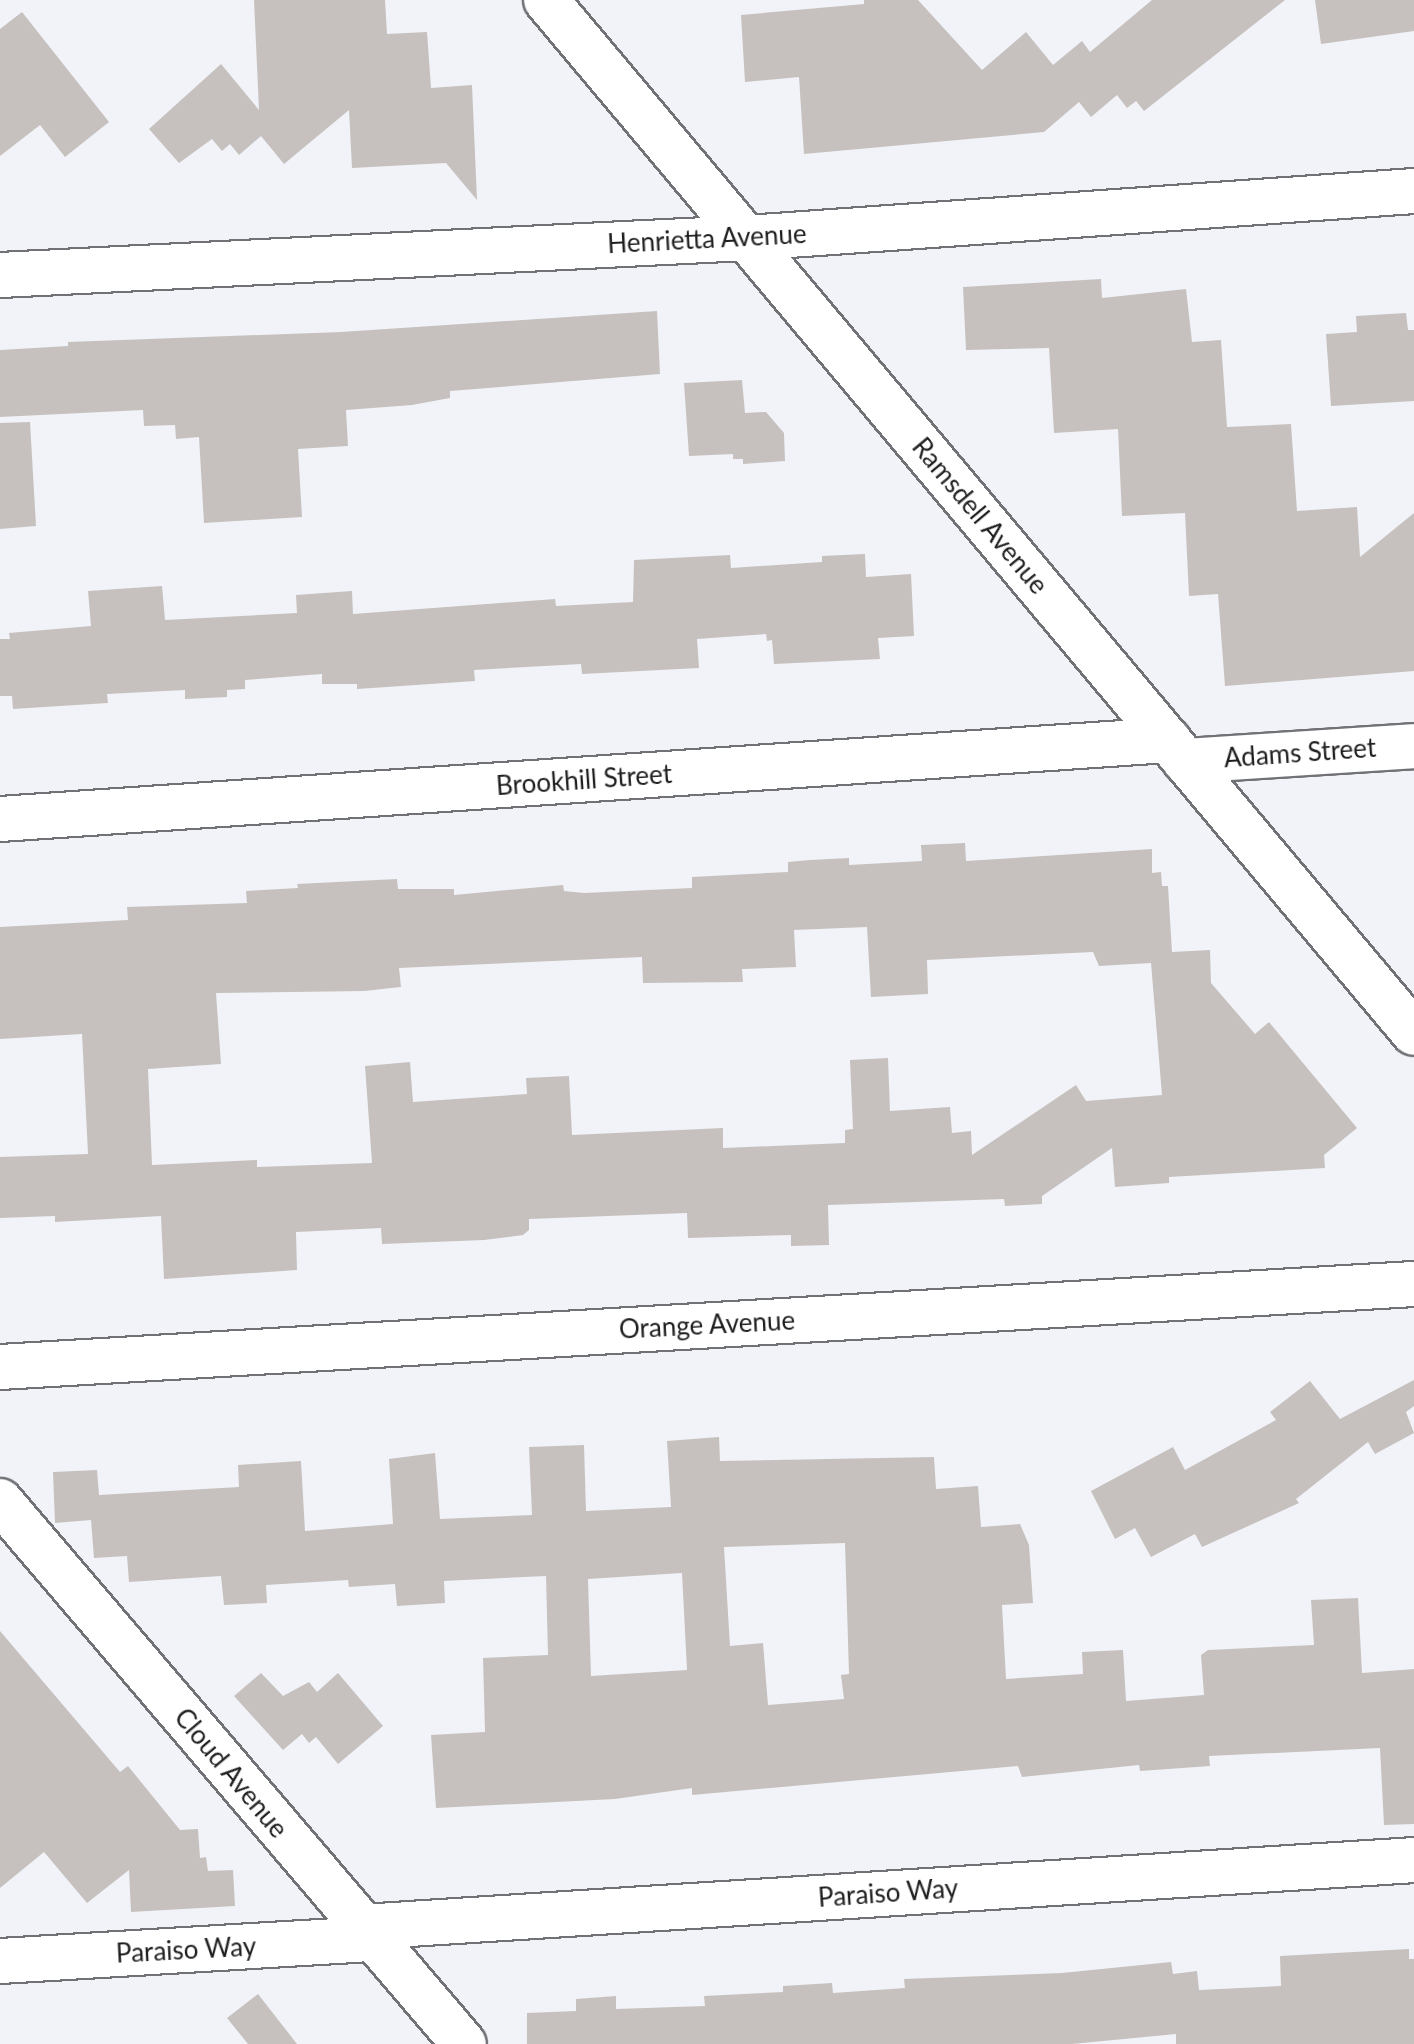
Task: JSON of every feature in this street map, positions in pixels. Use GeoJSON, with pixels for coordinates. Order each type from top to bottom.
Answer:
{"type":"FeatureCollection","features":[{"type":"Feature","properties":{"kind":"street","name":"Ramsdell Avenue"},"geometry":{"type":"LineString","coordinates":[[546,0],[1414,1033]]}},
{"type":"Feature","properties":{"kind":"street","name":"Henrietta Avenue"},"geometry":{"type":"LineString","coordinates":[[0,275],[747,238],[1414,191]]}},
{"type":"Feature","properties":{"kind":"street","name":"Adams Street"},"geometry":{"type":"LineString","coordinates":[[1177,751],[1414,746]]}},
{"type":"Feature","properties":{"kind":"street","name":"Brookhill Street"},"geometry":{"type":"LineString","coordinates":[[0,819],[1177,751]]}},
{"type":"Feature","properties":{"kind":"street","name":"Orange Avenue"},"geometry":{"type":"LineString","coordinates":[[0,1367],[1414,1284]]}},
{"type":"Feature","properties":{"kind":"street","name":"Cloud Avenue"},"geometry":{"type":"LineString","coordinates":[[0,1501],[464,2044]]}},
{"type":"Feature","properties":{"kind":"street","name":"Paraiso Way"},"geometry":{"type":"LineString","coordinates":[[0,1961],[1414,1860]]}},
{"type":"Feature","properties":{"kind":"building"},"geometry":{"type":"Polygon","coordinates":[[[254,0],[385,0],[387,34],[427,32],[431,88],[472,85],[477,200],[446,163],[352,168],[349,110],[284,164],[261,136],[239,155],[230,144],[222,151],[212,139],[179,163],[149,129],[221,64],[259,110],[254,0]]]}},
{"type":"Feature","properties":{"kind":"building"},"geometry":{"type":"Polygon","coordinates":[[[864,0],[918,0],[982,70],[1026,32],[1053,65],[1082,41],[1090,52],[1152,0],[1285,0],[1144,111],[1136,101],[1127,108],[1117,95],[1091,117],[1079,102],[1044,132],[804,154],[799,77],[745,82],[741,15],[864,4],[864,0]]]}},
{"type":"Feature","properties":{"kind":"building"},"geometry":{"type":"Polygon","coordinates":[[[1315,0],[1414,0],[1414,31],[1321,44],[1315,0]]]}},
{"type":"Feature","properties":{"kind":"building"},"geometry":{"type":"Polygon","coordinates":[[[22,12],[109,122],[65,157],[40,125],[0,156],[0,29],[22,12]]]}},
{"type":"Feature","properties":{"kind":"building"},"geometry":{"type":"Polygon","coordinates":[[[1101,279],[1102,298],[1186,289],[1192,342],[1221,340],[1227,427],[1291,424],[1297,511],[1357,507],[1360,557],[1414,513],[1414,671],[1225,686],[1218,594],[1189,596],[1185,513],[1122,516],[1118,429],[1054,433],[1049,348],[966,350],[963,287],[1101,279]]]}},
{"type":"Feature","properties":{"kind":"building"},"geometry":{"type":"Polygon","coordinates":[[[657,311],[660,374],[450,391],[450,398],[412,405],[346,410],[348,446],[298,449],[302,517],[204,523],[199,437],[176,439],[175,425],[144,426],[143,410],[0,417],[0,350],[68,346],[68,342],[341,332],[657,311]]]}},
{"type":"Feature","properties":{"kind":"building"},"geometry":{"type":"Polygon","coordinates":[[[1406,313],[1408,330],[1414,330],[1414,401],[1331,406],[1326,334],[1357,332],[1356,316],[1406,313]]]}},
{"type":"Feature","properties":{"kind":"building"},"geometry":{"type":"Polygon","coordinates":[[[742,380],[745,413],[766,412],[784,433],[785,461],[743,464],[743,459],[733,459],[733,454],[689,456],[684,383],[742,380]]]}},
{"type":"Feature","properties":{"kind":"building"},"geometry":{"type":"Polygon","coordinates":[[[30,422],[36,526],[0,529],[0,423],[30,422]]]}},
{"type":"Feature","properties":{"kind":"building"},"geometry":{"type":"Polygon","coordinates":[[[865,554],[866,577],[911,574],[914,636],[878,638],[880,659],[774,664],[772,640],[767,641],[766,634],[697,639],[699,668],[582,674],[581,664],[474,670],[475,681],[357,689],[357,684],[322,684],[322,674],[245,680],[245,689],[227,690],[227,697],[185,699],[185,690],[107,694],[108,703],[13,709],[12,696],[0,696],[0,639],[10,639],[9,633],[91,626],[88,591],[162,586],[165,620],[297,613],[296,595],[352,591],[353,614],[555,599],[556,606],[633,602],[634,560],[730,555],[731,568],[822,562],[822,556],[865,554]]]}},
{"type":"Feature","properties":{"kind":"building"},"geometry":{"type":"Polygon","coordinates":[[[965,843],[966,861],[1152,849],[1152,873],[1161,872],[1162,886],[1168,886],[1172,952],[1210,950],[1211,983],[1255,1034],[1269,1022],[1357,1128],[1324,1155],[1325,1168],[1169,1177],[1169,1183],[1115,1187],[1112,1148],[1042,1196],[1042,1204],[1005,1206],[1004,1199],[828,1205],[829,1245],[791,1246],[791,1235],[688,1238],[687,1213],[529,1219],[529,1230],[523,1235],[484,1240],[382,1244],[381,1228],[296,1232],[297,1270],[164,1279],[161,1216],[55,1222],[55,1216],[0,1218],[0,1157],[88,1154],[82,1034],[0,1039],[0,927],[128,920],[127,907],[247,903],[246,891],[298,888],[297,884],[397,879],[398,889],[454,889],[454,895],[563,885],[564,891],[584,893],[692,888],[692,877],[788,872],[788,862],[849,858],[849,865],[922,861],[921,845],[965,843]],[[867,927],[794,930],[796,967],[742,969],[743,982],[643,983],[642,957],[399,968],[401,987],[364,991],[216,993],[221,1064],[148,1069],[152,1165],[257,1160],[257,1167],[372,1163],[365,1066],[410,1062],[413,1102],[527,1094],[526,1078],[569,1076],[572,1135],[723,1128],[723,1148],[845,1143],[845,1130],[853,1129],[850,1060],[888,1058],[890,1111],[950,1107],[952,1133],[971,1131],[972,1155],[1076,1085],[1086,1101],[1162,1095],[1151,963],[1099,966],[1093,952],[927,960],[928,994],[871,997],[867,927]]]}},
{"type":"Feature","properties":{"kind":"building"},"geometry":{"type":"Polygon","coordinates":[[[1414,1380],[1414,1406],[1406,1412],[1414,1433],[1375,1454],[1368,1442],[1296,1499],[1299,1503],[1202,1547],[1195,1534],[1151,1557],[1135,1528],[1115,1539],[1091,1491],[1173,1447],[1185,1470],[1276,1420],[1270,1412],[1310,1381],[1340,1419],[1414,1380]]]}},
{"type":"Feature","properties":{"kind":"building"},"geometry":{"type":"Polygon","coordinates":[[[719,1437],[720,1461],[934,1457],[936,1489],[978,1486],[981,1527],[1020,1524],[1029,1545],[1033,1603],[1002,1605],[1006,1679],[1083,1674],[1082,1652],[1123,1650],[1126,1701],[1204,1695],[1201,1655],[1208,1650],[1314,1645],[1311,1600],[1358,1598],[1362,1673],[1414,1669],[1414,1824],[1384,1825],[1380,1748],[1209,1756],[1210,1766],[1140,1771],[1139,1765],[1022,1777],[1018,1766],[692,1795],[692,1788],[615,1799],[436,1808],[431,1735],[485,1732],[483,1658],[548,1655],[546,1576],[444,1581],[445,1603],[397,1606],[395,1584],[349,1587],[348,1580],[266,1585],[267,1603],[224,1605],[221,1576],[129,1582],[127,1556],[94,1558],[91,1520],[55,1523],[53,1472],[97,1470],[99,1495],[239,1487],[238,1465],[301,1461],[305,1531],[393,1524],[389,1459],[435,1453],[440,1519],[532,1515],[529,1447],[584,1445],[586,1511],[671,1507],[667,1441],[719,1437]],[[845,1543],[724,1547],[730,1646],[763,1643],[768,1705],[844,1699],[841,1675],[849,1674],[845,1543]],[[682,1573],[588,1579],[591,1676],[687,1670],[682,1573]]]}},
{"type":"Feature","properties":{"kind":"building"},"geometry":{"type":"Polygon","coordinates":[[[0,1631],[120,1772],[128,1766],[180,1830],[198,1829],[200,1858],[206,1857],[208,1871],[233,1870],[235,1906],[131,1912],[129,1870],[87,1903],[44,1852],[0,1888],[0,1631]]]}},
{"type":"Feature","properties":{"kind":"building"},"geometry":{"type":"Polygon","coordinates":[[[261,1673],[283,1696],[309,1682],[317,1692],[338,1673],[383,1726],[338,1764],[316,1737],[309,1743],[302,1734],[283,1750],[234,1696],[261,1673]]]}},
{"type":"Feature","properties":{"kind":"building"},"geometry":{"type":"Polygon","coordinates":[[[1409,1949],[1409,1959],[1414,1959],[1414,2044],[1176,2044],[1176,2034],[1072,2044],[527,2044],[527,2013],[576,2011],[576,1999],[616,1996],[616,2009],[705,2006],[704,1996],[783,1992],[783,1986],[832,1983],[833,1993],[905,1988],[904,1979],[1062,1973],[1171,1962],[1173,1974],[1197,1971],[1199,1990],[1281,1986],[1280,1956],[1409,1949]]]}},
{"type":"Feature","properties":{"kind":"building"},"geometry":{"type":"Polygon","coordinates":[[[258,1994],[297,2044],[248,2044],[227,2018],[258,1994]]]}}]}
